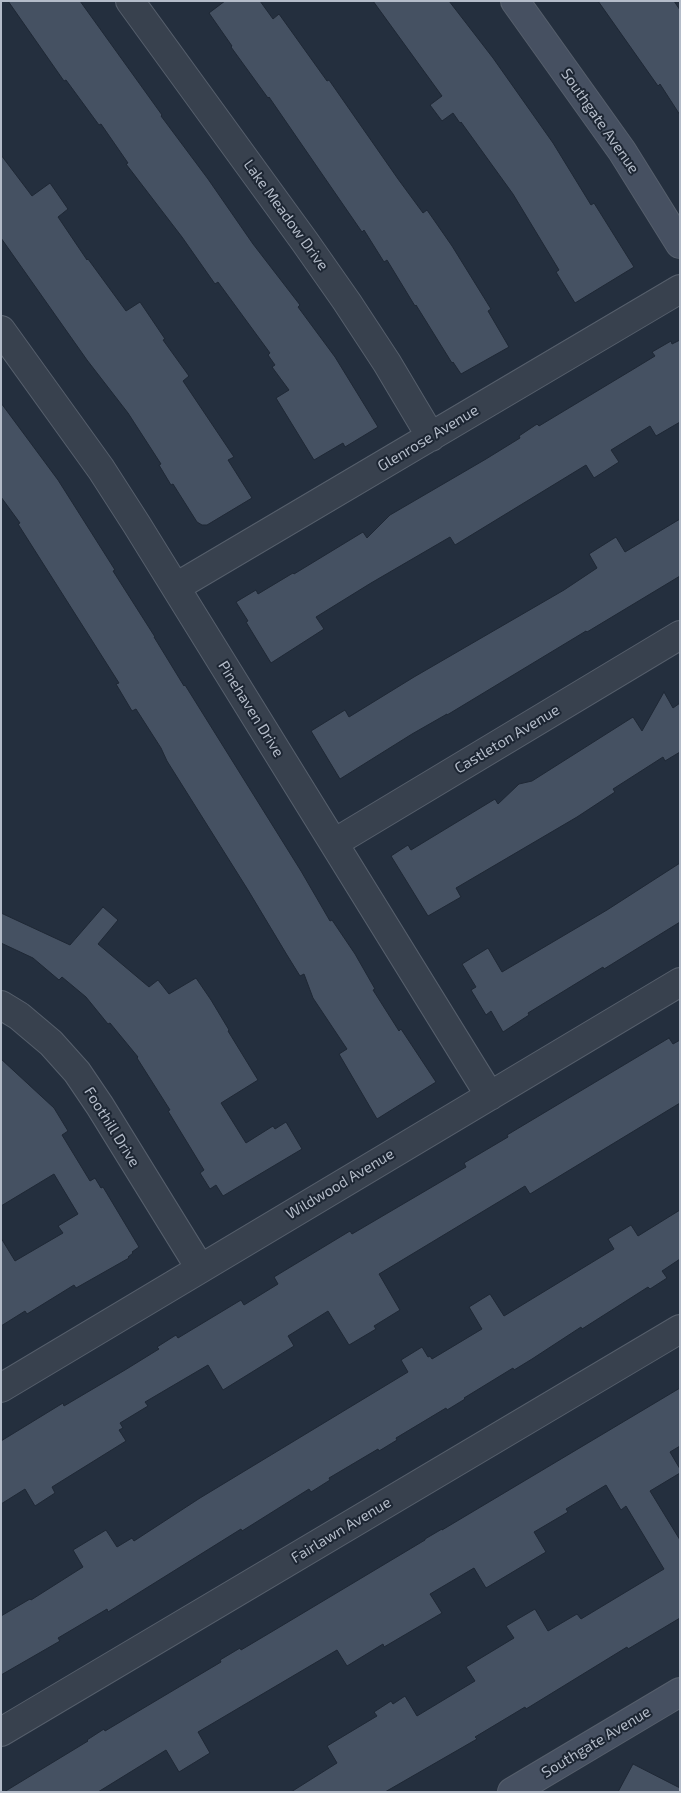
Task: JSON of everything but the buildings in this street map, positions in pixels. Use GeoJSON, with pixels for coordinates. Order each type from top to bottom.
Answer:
{"type":"FeatureCollection","features":[{"type":"Feature","properties":{"kind":"street","name":"Lake Meadow Drive"},"geometry":{"type":"LineString","coordinates":[[130,1],[306,242],[387,363],[431,436]]}},
{"type":"Feature","properties":{"kind":"street","name":"Southgate Avenue"},"geometry":{"type":"LineString","coordinates":[[515,1],[622,151],[680,244]]}},
{"type":"Feature","properties":{"kind":"street","name":"Glenrose Avenue"},"geometry":{"type":"LineString","coordinates":[[176,587],[680,289]]}},
{"type":"Feature","properties":{"kind":"street","name":"Pinehaven Drive"},"geometry":{"type":"LineString","coordinates":[[1,330],[101,470],[176,587],[490,1096]]}},
{"type":"Feature","properties":{"kind":"street","name":"Castleton Avenue"},"geometry":{"type":"LineString","coordinates":[[334,843],[680,634]]}},
{"type":"Feature","properties":{"kind":"street","name":"Wildwood Avenue"},"geometry":{"type":"LineString","coordinates":[[1,1388],[680,982]]}},
{"type":"Feature","properties":{"kind":"street","name":"Foothill Drive"},"geometry":{"type":"LineString","coordinates":[[1,1006],[19,1016],[51,1043],[78,1072],[200,1268]]}},
{"type":"Feature","properties":{"kind":"street","name":"Fairlawn Avenue"},"geometry":{"type":"LineString","coordinates":[[1,1732],[680,1329]]}},
{"type":"Feature","properties":{"kind":"street","name":"Southgate Avenue"},"geometry":{"type":"LineString","coordinates":[[512,1792],[680,1692]]}}]}
